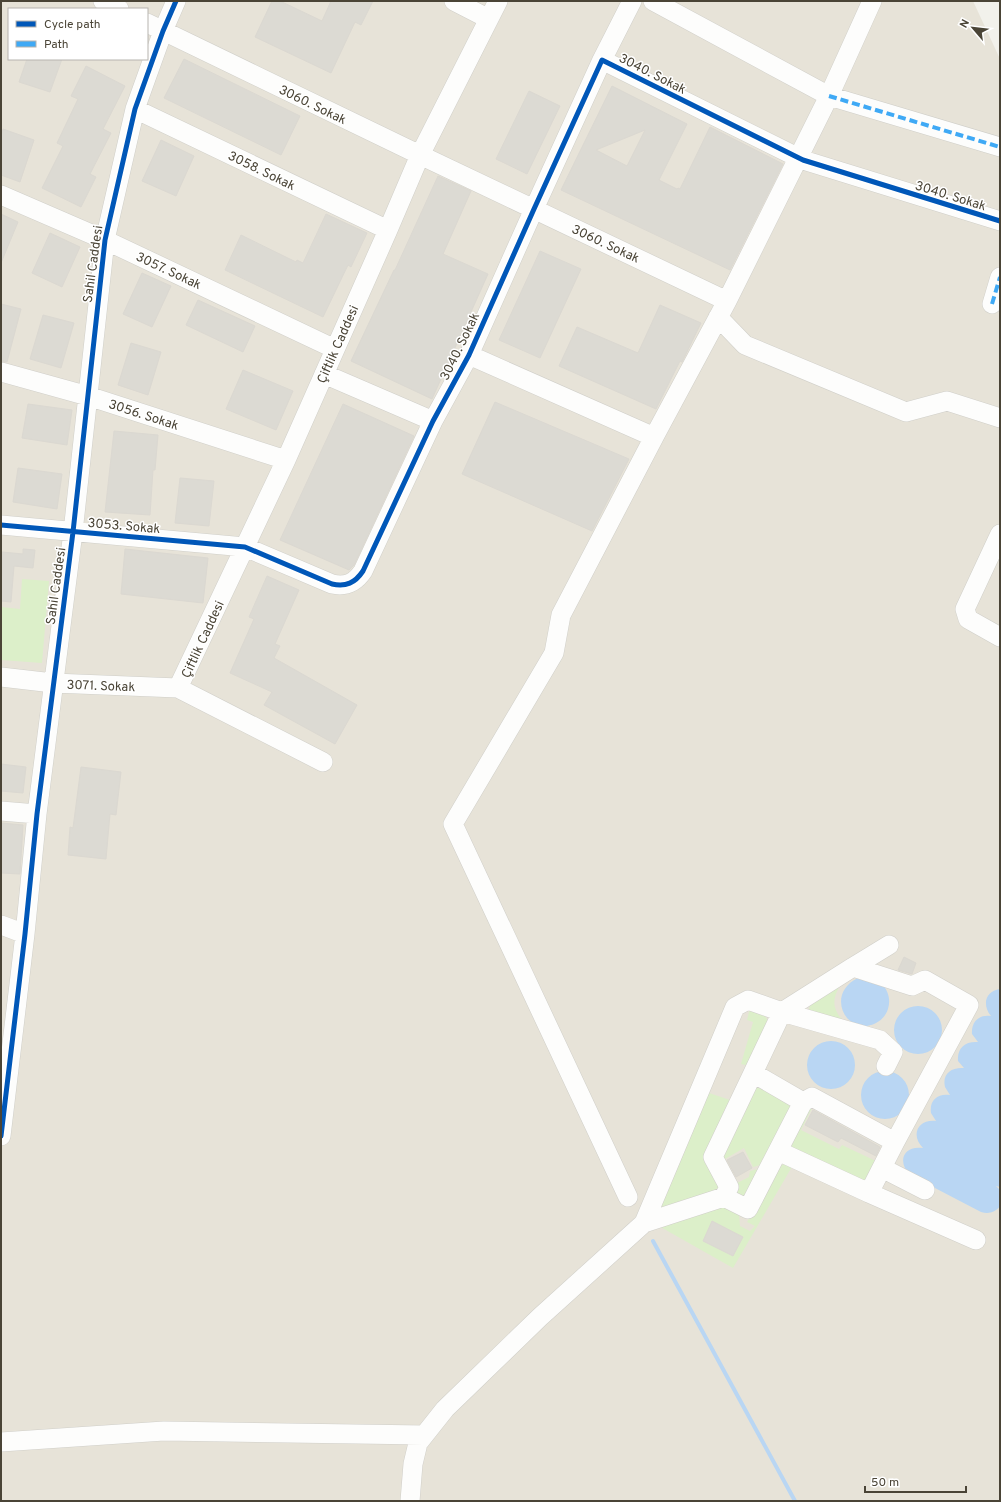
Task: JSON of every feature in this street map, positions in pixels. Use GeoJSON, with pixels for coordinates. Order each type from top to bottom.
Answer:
{"type":"FeatureCollection","features":[{"type":"Feature","properties":{"kind":"street"},"geometry":{"type":"LineString","coordinates":[[103,1],[117,8]]}},
{"type":"Feature","properties":{"kind":"street","name":"Sahil Caddesi"},"geometry":{"type":"LineString","coordinates":[[148,56],[155,27],[176,1]]}},
{"type":"Feature","properties":{"kind":"street"},"geometry":{"type":"LineString","coordinates":[[454,1],[489,19]]}},
{"type":"Feature","properties":{"kind":"street","name":"Çiftlik Caddesi"},"geometry":{"type":"LineString","coordinates":[[178,688],[286,460],[420,156],[498,1]]}},
{"type":"Feature","properties":{"kind":"street"},"geometry":{"type":"LineString","coordinates":[[602,60],[632,1]]}},
{"type":"Feature","properties":{"kind":"street"},"geometry":{"type":"LineString","coordinates":[[653,1],[829,96],[1000,147]]}},
{"type":"Feature","properties":{"kind":"street"},"geometry":{"type":"LineString","coordinates":[[628,1197],[453,824],[554,653],[561,615],[727,301],[829,96],[872,1]]}},
{"type":"Feature","properties":{"kind":"street","name":"3060. Sokak"},"geometry":{"type":"LineString","coordinates":[[155,27],[420,156],[727,301]]}},
{"type":"Feature","properties":{"kind":"street","name":"Sahil Caddesi"},"geometry":{"type":"LineString","coordinates":[[1,1136],[4,1078],[25,934],[37,814],[73,532],[105,240],[147,60]]}},
{"type":"Feature","properties":{"kind":"street","name":"3040. Sokak"},"geometry":{"type":"LineString","coordinates":[[245,547],[332,584],[345,585],[352,583],[363,571],[433,421],[469,355],[602,60],[797,158],[1000,221]]}},
{"type":"Feature","properties":{"kind":"street","name":"3058. Sokak"},"geometry":{"type":"LineString","coordinates":[[135,109],[388,230]]}},
{"type":"Feature","properties":{"kind":"street","name":"3057. Sokak"},"geometry":{"type":"LineString","coordinates":[[1,195],[105,240],[335,349]]}},
{"type":"Feature","properties":{"kind":"street"},"geometry":{"type":"LineString","coordinates":[[992,304],[1000,278]]}},
{"type":"Feature","properties":{"kind":"street"},"geometry":{"type":"LineString","coordinates":[[718,318],[745,345],[906,412],[947,402],[1000,418]]}},
{"type":"Feature","properties":{"kind":"street"},"geometry":{"type":"LineString","coordinates":[[469,355],[654,437]]}},
{"type":"Feature","properties":{"kind":"street","name":"3056. Sokak"},"geometry":{"type":"LineString","coordinates":[[1,372],[88,396],[286,460]]}},
{"type":"Feature","properties":{"kind":"street"},"geometry":{"type":"LineString","coordinates":[[324,374],[433,421]]}},
{"type":"Feature","properties":{"kind":"street","name":"3053. Sokak"},"geometry":{"type":"LineString","coordinates":[[1,525],[245,547]]}},
{"type":"Feature","properties":{"kind":"street"},"geometry":{"type":"LineString","coordinates":[[1000,534],[965,609],[968,620],[1000,637]]}},
{"type":"Feature","properties":{"kind":"street","name":"3071. Sokak"},"geometry":{"type":"LineString","coordinates":[[1,677],[53,684],[178,688]]}},
{"type":"Feature","properties":{"kind":"street"},"geometry":{"type":"LineString","coordinates":[[178,688],[322,762]]}},
{"type":"Feature","properties":{"kind":"street"},"geometry":{"type":"LineString","coordinates":[[1,811],[37,814]]}},
{"type":"Feature","properties":{"kind":"street"},"geometry":{"type":"LineString","coordinates":[[1,925],[25,934]]}},
{"type":"Feature","properties":{"kind":"street"},"geometry":{"type":"LineString","coordinates":[[410,1501],[413,1464],[418,1443],[445,1409],[540,1317],[644,1223],[724,1197],[729,1187],[713,1157],[782,1012],[889,945]]}},
{"type":"Feature","properties":{"kind":"street"},"geometry":{"type":"LineString","coordinates":[[853,967],[912,986],[925,980],[969,1004],[869,1193]]}},
{"type":"Feature","properties":{"kind":"street"},"geometry":{"type":"LineString","coordinates":[[644,1223],[735,1007],[748,1000],[782,1012],[880,1040],[893,1052],[886,1066]]}},
{"type":"Feature","properties":{"kind":"street"},"geometry":{"type":"LineString","coordinates":[[753,1073],[803,1102]]}},
{"type":"Feature","properties":{"kind":"street"},"geometry":{"type":"LineString","coordinates":[[724,1197],[748,1210],[803,1102],[812,1097],[896,1142]]}},
{"type":"Feature","properties":{"kind":"street"},"geometry":{"type":"LineString","coordinates":[[778,1152],[976,1240]]}},
{"type":"Feature","properties":{"kind":"street"},"geometry":{"type":"LineString","coordinates":[[882,1168],[925,1190]]}},
{"type":"Feature","properties":{"kind":"street"},"geometry":{"type":"LineString","coordinates":[[1,1442],[164,1431],[424,1435]]}},
{"type":"Feature","properties":{"kind":"shaded area"},"geometry":{"type":"Polygon","coordinates":[[[1,1],[973,1],[1000,59],[1000,1501],[1,1501],[1,1]]]}},
{"type":"Feature","properties":{"kind":"green space"},"geometry":{"type":"Polygon","coordinates":[[[22,579],[49,581],[42,663],[1,660],[1,607],[20,609],[22,579]]]}},
{"type":"Feature","properties":{"kind":"green space"},"geometry":{"type":"Polygon","coordinates":[[[841,984],[834,1000],[834,1005],[841,1019],[846,1023],[809,1010],[810,1004],[841,984]]]}},
{"type":"Feature","properties":{"kind":"green space"},"geometry":{"type":"Polygon","coordinates":[[[750,1008],[765,1016],[768,1021],[750,1066],[741,1064],[753,1022],[747,1020],[750,1008]]]}},
{"type":"Feature","properties":{"kind":"green space"},"geometry":{"type":"Polygon","coordinates":[[[755,1082],[793,1102],[768,1163],[753,1167],[744,1148],[725,1159],[733,1175],[722,1154],[755,1082]]]}},
{"type":"Feature","properties":{"kind":"green space"},"geometry":{"type":"Polygon","coordinates":[[[709,1093],[730,1100],[709,1155],[724,1190],[665,1210],[659,1206],[709,1093]]]}},
{"type":"Feature","properties":{"kind":"green space"},"geometry":{"type":"Polygon","coordinates":[[[809,1106],[813,1106],[801,1130],[839,1149],[842,1145],[880,1163],[864,1183],[793,1150],[790,1143],[809,1106]]]}},
{"type":"Feature","properties":{"kind":"green space"},"geometry":{"type":"Polygon","coordinates":[[[789,1163],[793,1165],[733,1268],[657,1225],[718,1202],[739,1213],[740,1226],[750,1231],[755,1226],[747,1222],[777,1166],[789,1163]]]}},
{"type":"Feature","properties":{"kind":"green space"},"geometry":{"type":"Polygon","coordinates":[[[766,1167],[749,1199],[733,1197],[733,1185],[749,1177],[750,1171],[766,1167]]]}},
{"type":"Feature","properties":{"kind":"water"},"geometry":{"type":"Polygon","coordinates":[[[858,978],[882,983],[889,998],[888,1009],[884,1017],[876,1023],[866,1026],[856,1025],[849,1020],[843,1012],[841,1003],[842,994],[848,985],[858,978]]]}},
{"type":"Feature","properties":{"kind":"water"},"geometry":{"type":"Polygon","coordinates":[[[1000,989],[1000,1187],[996,1186],[1000,1190],[1000,1206],[994,1212],[986,1213],[981,1212],[910,1175],[906,1170],[903,1160],[904,1156],[911,1149],[923,1148],[917,1138],[918,1129],[925,1123],[936,1121],[931,1113],[931,1104],[938,1096],[950,1095],[944,1082],[946,1075],[951,1070],[964,1068],[958,1061],[960,1049],[966,1044],[978,1042],[972,1034],[974,1023],[983,1016],[991,1016],[986,1007],[986,999],[995,990],[1000,989]]]}},
{"type":"Feature","properties":{"kind":"water"},"geometry":{"type":"Polygon","coordinates":[[[913,1006],[923,1006],[932,1010],[938,1016],[941,1021],[941,1039],[932,1050],[923,1054],[913,1054],[904,1050],[898,1044],[894,1035],[894,1025],[898,1016],[904,1010],[913,1006]]]}},
{"type":"Feature","properties":{"kind":"water"},"geometry":{"type":"Polygon","coordinates":[[[826,1041],[836,1041],[845,1045],[851,1051],[854,1056],[854,1074],[845,1085],[836,1089],[826,1089],[817,1085],[811,1079],[807,1070],[807,1060],[811,1051],[817,1045],[826,1041]]]}},
{"type":"Feature","properties":{"kind":"water"},"geometry":{"type":"Polygon","coordinates":[[[880,1071],[890,1071],[899,1075],[905,1081],[908,1086],[908,1104],[899,1115],[890,1119],[880,1119],[871,1115],[865,1109],[861,1100],[861,1090],[865,1081],[871,1075],[880,1071]]]}},
{"type":"Feature","properties":{"kind":"building"},"geometry":{"type":"Polygon","coordinates":[[[272,1],[280,1],[322,21],[331,1],[373,1],[361,25],[355,22],[331,73],[255,37],[272,1]]]}},
{"type":"Feature","properties":{"kind":"building"},"geometry":{"type":"Polygon","coordinates":[[[184,59],[300,116],[281,155],[164,98],[184,59]]]}},
{"type":"Feature","properties":{"kind":"building"},"geometry":{"type":"Polygon","coordinates":[[[27,60],[62,60],[50,92],[19,82],[27,60]]]}},
{"type":"Feature","properties":{"kind":"building"},"geometry":{"type":"Polygon","coordinates":[[[86,66],[125,86],[103,129],[111,133],[90,174],[96,177],[81,207],[42,188],[63,146],[57,143],[78,99],[71,96],[86,66]]]}},
{"type":"Feature","properties":{"kind":"building"},"geometry":{"type":"Polygon","coordinates":[[[612,86],[687,124],[659,180],[677,189],[680,189],[710,127],[783,164],[730,270],[561,190],[612,86]],[[645,130],[596,150],[627,166],[645,130]]]}},
{"type":"Feature","properties":{"kind":"building"},"geometry":{"type":"Polygon","coordinates":[[[529,91],[560,106],[527,174],[496,159],[529,91]]]}},
{"type":"Feature","properties":{"kind":"building"},"geometry":{"type":"Polygon","coordinates":[[[3,129],[34,140],[20,182],[1,175],[1,136],[3,129]]]}},
{"type":"Feature","properties":{"kind":"building"},"geometry":{"type":"Polygon","coordinates":[[[161,140],[194,156],[176,196],[142,181],[161,140]]]}},
{"type":"Feature","properties":{"kind":"building"},"geometry":{"type":"Polygon","coordinates":[[[438,176],[471,191],[443,254],[488,274],[432,399],[351,361],[438,176]]]}},
{"type":"Feature","properties":{"kind":"building"},"geometry":{"type":"Polygon","coordinates":[[[1,214],[18,222],[1,263],[1,214]]]}},
{"type":"Feature","properties":{"kind":"building"},"geometry":{"type":"Polygon","coordinates":[[[326,214],[367,233],[351,267],[348,265],[323,317],[225,270],[241,235],[296,262],[297,260],[303,263],[326,214]]]}},
{"type":"Feature","properties":{"kind":"building"},"geometry":{"type":"Polygon","coordinates":[[[50,233],[80,247],[62,287],[32,273],[50,233]]]}},
{"type":"Feature","properties":{"kind":"building"},"geometry":{"type":"Polygon","coordinates":[[[540,251],[581,269],[540,358],[499,340],[540,251]]]}},
{"type":"Feature","properties":{"kind":"building"},"geometry":{"type":"Polygon","coordinates":[[[142,273],[171,286],[152,327],[123,314],[142,273]]]}},
{"type":"Feature","properties":{"kind":"building"},"geometry":{"type":"Polygon","coordinates":[[[198,300],[255,326],[243,352],[186,325],[198,300]]]}},
{"type":"Feature","properties":{"kind":"building"},"geometry":{"type":"Polygon","coordinates":[[[1,304],[21,309],[7,362],[1,361],[1,304]]]}},
{"type":"Feature","properties":{"kind":"building"},"geometry":{"type":"Polygon","coordinates":[[[660,305],[701,323],[682,362],[680,361],[656,409],[559,366],[577,327],[638,353],[660,305]]]}},
{"type":"Feature","properties":{"kind":"building"},"geometry":{"type":"Polygon","coordinates":[[[43,315],[74,323],[61,368],[30,359],[43,315]]]}},
{"type":"Feature","properties":{"kind":"building"},"geometry":{"type":"Polygon","coordinates":[[[131,343],[161,352],[148,395],[118,385],[131,343]]]}},
{"type":"Feature","properties":{"kind":"building"},"geometry":{"type":"Polygon","coordinates":[[[243,370],[293,391],[276,430],[226,409],[243,370]]]}},
{"type":"Feature","properties":{"kind":"building"},"geometry":{"type":"Polygon","coordinates":[[[495,402],[629,459],[592,531],[462,474],[495,402]]]}},
{"type":"Feature","properties":{"kind":"building"},"geometry":{"type":"Polygon","coordinates":[[[28,404],[72,410],[67,445],[22,438],[28,404]]]}},
{"type":"Feature","properties":{"kind":"building"},"geometry":{"type":"Polygon","coordinates":[[[343,404],[414,436],[354,565],[349,570],[280,540],[343,404]]]}},
{"type":"Feature","properties":{"kind":"building"},"geometry":{"type":"Polygon","coordinates":[[[114,431],[158,435],[155,470],[153,470],[150,515],[105,512],[114,431]]]}},
{"type":"Feature","properties":{"kind":"building"},"geometry":{"type":"Polygon","coordinates":[[[18,468],[62,474],[57,509],[13,502],[18,468]]]}},
{"type":"Feature","properties":{"kind":"building"},"geometry":{"type":"Polygon","coordinates":[[[180,478],[214,481],[209,526],[175,523],[180,478]]]}},
{"type":"Feature","properties":{"kind":"building"},"geometry":{"type":"Polygon","coordinates":[[[23,549],[35,550],[33,568],[14,566],[11,602],[1,601],[2,552],[23,554],[23,549]]]}},
{"type":"Feature","properties":{"kind":"building"},"geometry":{"type":"Polygon","coordinates":[[[125,549],[208,558],[203,603],[121,594],[125,549]]]}},
{"type":"Feature","properties":{"kind":"building"},"geometry":{"type":"Polygon","coordinates":[[[267,576],[299,590],[275,644],[280,646],[274,658],[357,705],[335,744],[264,705],[272,692],[230,673],[254,619],[249,617],[267,576]]]}},
{"type":"Feature","properties":{"kind":"building"},"geometry":{"type":"Polygon","coordinates":[[[1,764],[26,767],[23,793],[1,791],[1,764]]]}},
{"type":"Feature","properties":{"kind":"building"},"geometry":{"type":"Polygon","coordinates":[[[81,767],[121,772],[116,815],[110,814],[106,859],[68,855],[70,827],[73,828],[81,767]]]}},
{"type":"Feature","properties":{"kind":"building"},"geometry":{"type":"Polygon","coordinates":[[[1,823],[23,825],[20,874],[1,873],[1,823]]]}},
{"type":"Feature","properties":{"kind":"building"},"geometry":{"type":"Polygon","coordinates":[[[904,957],[916,963],[912,974],[898,970],[904,957]]]}},
{"type":"Feature","properties":{"kind":"building"},"geometry":{"type":"Polygon","coordinates":[[[813,1110],[880,1147],[876,1156],[841,1138],[838,1142],[805,1125],[813,1110]]]}},
{"type":"Feature","properties":{"kind":"building"},"geometry":{"type":"Polygon","coordinates":[[[743,1152],[752,1168],[736,1177],[727,1160],[743,1152]]]}},
{"type":"Feature","properties":{"kind":"building"},"geometry":{"type":"Polygon","coordinates":[[[712,1221],[743,1237],[733,1256],[703,1241],[712,1221]]]}},
{"type":"Feature","properties":{"kind":"waterway"},"geometry":{"type":"LineString","coordinates":[[653,1241],[795,1501]]}},
{"type":"Feature","properties":{"kind":"marked path"},"geometry":{"type":"LineString","coordinates":[[829,96],[1000,147]]}},
{"type":"Feature","properties":{"kind":"marked path"},"geometry":{"type":"LineString","coordinates":[[992,304],[1000,277]]}},
{"type":"Feature","properties":{"kind":"cycle path"},"geometry":{"type":"LineString","coordinates":[[1,1136],[25,934],[37,814],[73,532],[105,240],[135,109],[163,31],[176,1]]}},
{"type":"Feature","properties":{"kind":"cycle path"},"geometry":{"type":"LineString","coordinates":[[1,525],[245,547],[332,584],[342,585],[357,579],[363,571],[433,421],[469,355],[602,60],[803,160],[1000,221]]}}]}
